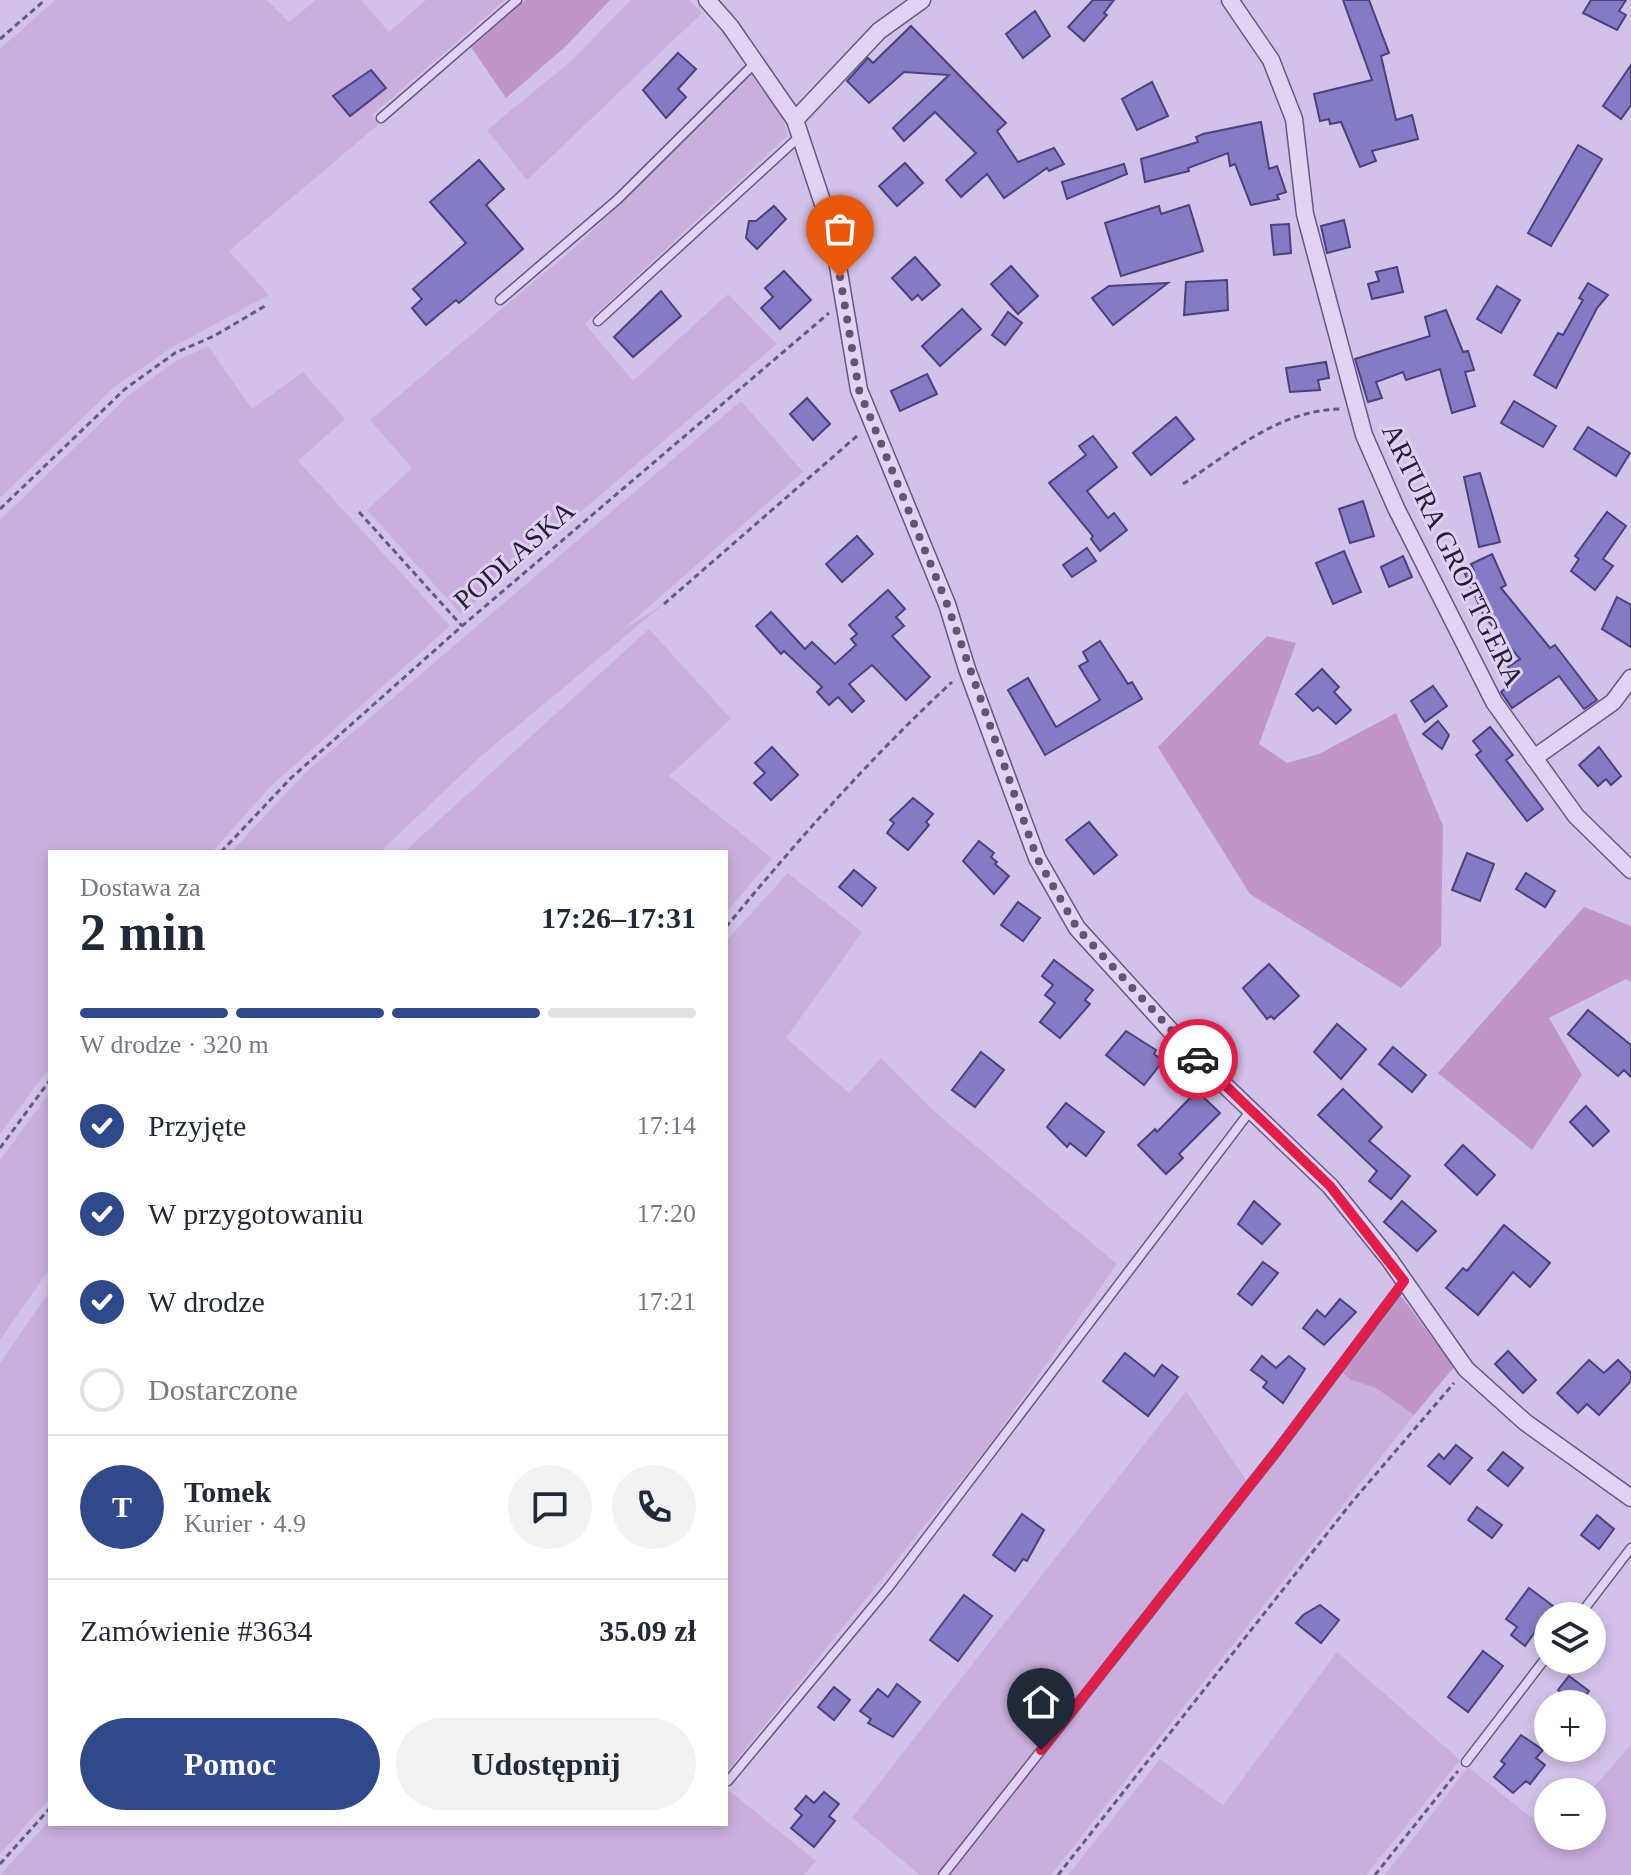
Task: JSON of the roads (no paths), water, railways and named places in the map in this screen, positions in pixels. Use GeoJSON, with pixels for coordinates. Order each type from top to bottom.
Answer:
{"type":"FeatureCollection","features":[{"type":"Feature","properties":{"kind":"street"},"geometry":{"type":"LineString","coordinates":[[707,0],[795,120],[832,231],[859,390],[947,604],[967,669],[1037,858],[1077,928],[1189,1051],[1330,1186],[1404,1281],[1466,1369],[1525,1422],[1631,1498]]}},
{"type":"Feature","properties":{"kind":"street"},"geometry":{"type":"LineString","coordinates":[[795,120],[879,31],[922,0]]}},
{"type":"Feature","properties":{"kind":"street","name":"ARTURA GROTTGERA"},"geometry":{"type":"LineString","coordinates":[[1230,0],[1271,60],[1294,119],[1305,214],[1364,435],[1396,508],[1494,702],[1576,816],[1631,870]]}},
{"type":"Feature","properties":{"kind":"street"},"geometry":{"type":"LineString","coordinates":[[1534,758],[1613,702],[1631,678]]}},
{"type":"Feature","properties":{"kind":"lane"},"geometry":{"type":"LineString","coordinates":[[381,118],[517,0]]}},
{"type":"Feature","properties":{"kind":"lane"},"geometry":{"type":"LineString","coordinates":[[500,300],[618,199],[755,63]]}},
{"type":"Feature","properties":{"kind":"lane"},"geometry":{"type":"LineString","coordinates":[[598,321],[800,137]]}},
{"type":"Feature","properties":{"kind":"lane"},"geometry":{"type":"LineString","coordinates":[[728,1781],[889,1587],[1251,1110]]}},
{"type":"Feature","properties":{"kind":"lane"},"geometry":{"type":"LineString","coordinates":[[943,1875],[1276,1452],[1404,1281]]}},
{"type":"Feature","properties":{"kind":"lane"},"geometry":{"type":"LineString","coordinates":[[1590,1602],[1631,1548]]}},
{"type":"Feature","properties":{"kind":"lane"},"geometry":{"type":"LineString","coordinates":[[1466,1762],[1534,1673]]}}]}
